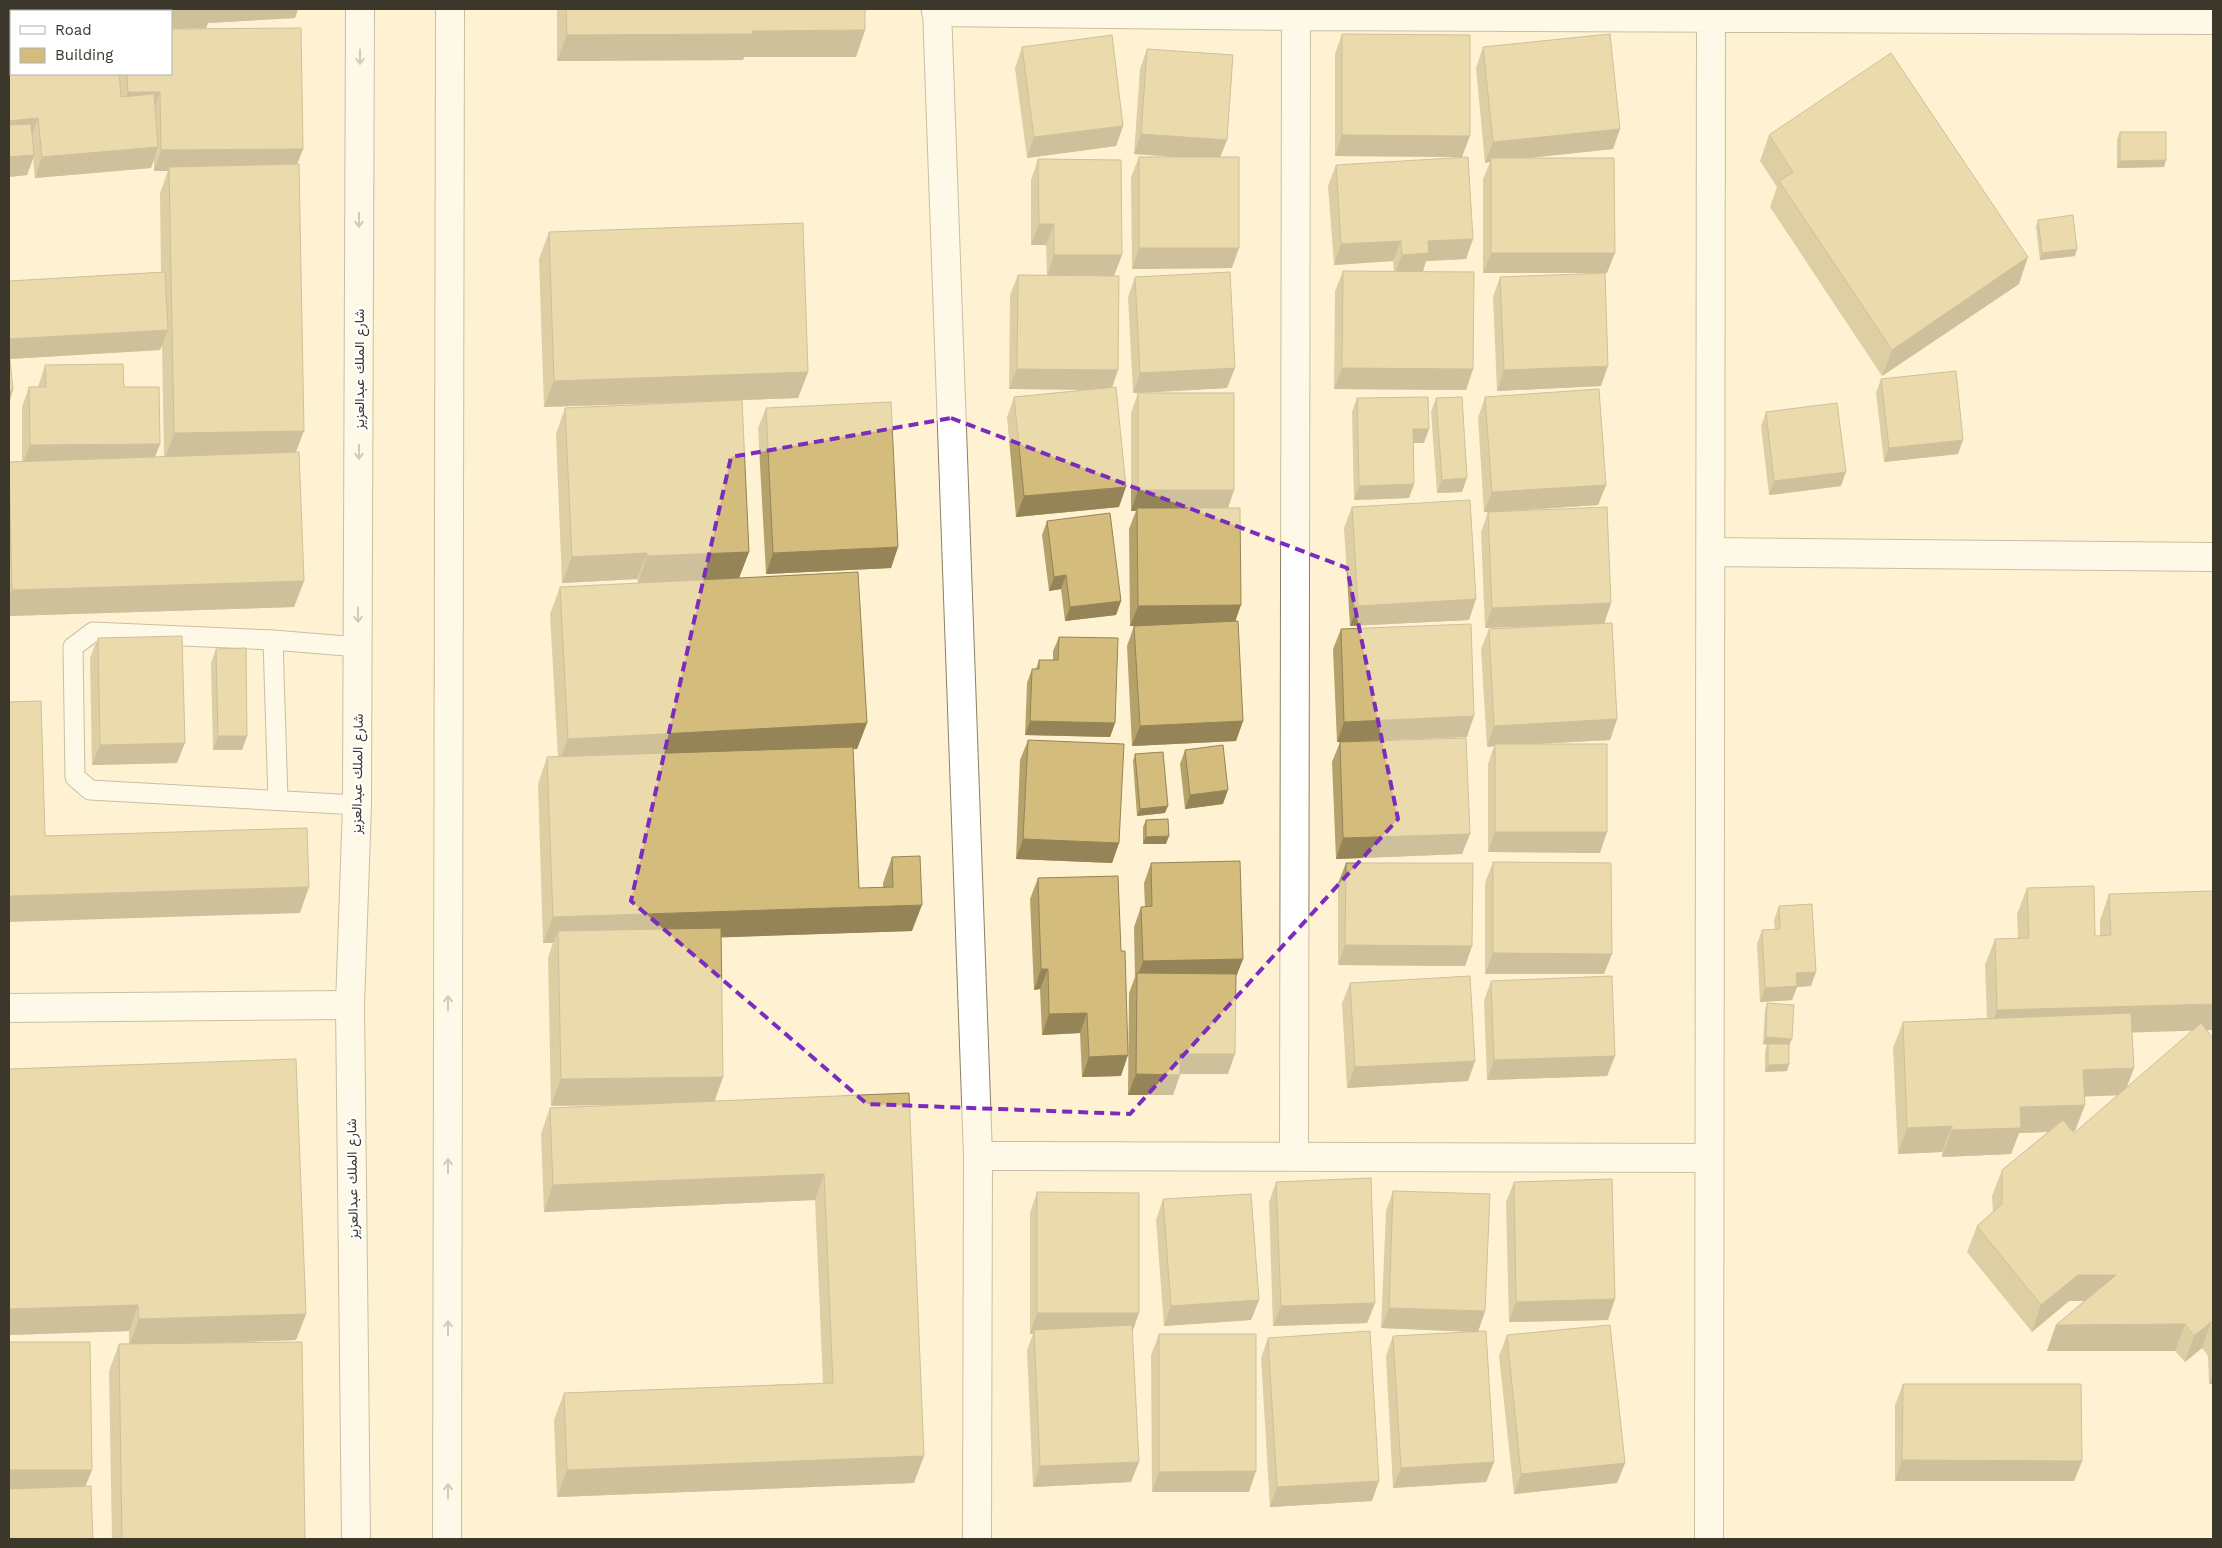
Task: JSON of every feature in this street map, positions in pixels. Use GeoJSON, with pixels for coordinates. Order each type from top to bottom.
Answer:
{"type":"FeatureCollection","features":[{"type":"Feature","properties":{"kind":"street","name":"شارع الملك عبدالعزيز"},"geometry":{"type":"LineString","coordinates":[[356,1539],[350,1005],[357,805],[360,9]]}},
{"type":"Feature","properties":{"kind":"street"},"geometry":{"type":"LineString","coordinates":[[448,1539],[450,9]]}},
{"type":"Feature","properties":{"kind":"street"},"geometry":{"type":"LineString","coordinates":[[977,1539],[978,1156],[936,10],[1296,16],[1711,13],[2213,20]]}},
{"type":"Feature","properties":{"kind":"street"},"geometry":{"type":"LineString","coordinates":[[1709,1539],[1711,13]]}},
{"type":"Feature","properties":{"kind":"street"},"geometry":{"type":"LineString","coordinates":[[1294,1156],[1296,16]]}},
{"type":"Feature","properties":{"kind":"street"},"geometry":{"type":"LineString","coordinates":[[1711,552],[2213,557]]}},
{"type":"Feature","properties":{"kind":"street"},"geometry":{"type":"LineString","coordinates":[[9,1008],[350,1005]]}},
{"type":"Feature","properties":{"kind":"street"},"geometry":{"type":"LineString","coordinates":[[978,1156],[1709,1158]]}},
{"type":"Feature","properties":{"kind":"lane"},"geometry":{"type":"LineString","coordinates":[[357,805],[90,790],[75,777],[73,647],[93,632],[273,640],[358,647]]}},
{"type":"Feature","properties":{"kind":"lane"},"geometry":{"type":"LineString","coordinates":[[273,640],[278,800]]}},
{"type":"Feature","properties":{"kind":"highlighted area"},"geometry":{"type":"Polygon","coordinates":[[[951,418],[1347,568],[1398,819],[1130,1114],[867,1104],[631,901],[731,457],[951,418]]]}},
{"type":"Feature","properties":{"kind":"building"},"geometry":{"type":"Polygon","coordinates":[[[566,9],[865,9],[865,30],[752,31],[753,34],[567,35],[566,9]]]}},
{"type":"Feature","properties":{"kind":"building"},"geometry":{"type":"Polygon","coordinates":[[[10,28],[10,75],[119,75],[121,97],[154,94],[158,147],[42,157],[38,118],[9,121],[10,28]]]}},
{"type":"Feature","properties":{"kind":"building"},"geometry":{"type":"Polygon","coordinates":[[[301,28],[303,149],[161,150],[160,92],[128,92],[127,75],[172,75],[172,29],[301,28]]]}},
{"type":"Feature","properties":{"kind":"building"},"geometry":{"type":"Polygon","coordinates":[[[1342,34],[1470,35],[1470,136],[1342,135],[1342,34]]]}},
{"type":"Feature","properties":{"kind":"building"},"geometry":{"type":"Polygon","coordinates":[[[1610,34],[1620,129],[1493,142],[1483,47],[1610,34]]]}},
{"type":"Feature","properties":{"kind":"building"},"geometry":{"type":"Polygon","coordinates":[[[1112,35],[1123,126],[1034,137],[1022,47],[1112,35]]]}},
{"type":"Feature","properties":{"kind":"building"},"geometry":{"type":"Polygon","coordinates":[[[1147,49],[1233,55],[1227,140],[1141,134],[1147,49]]]}},
{"type":"Feature","properties":{"kind":"building"},"geometry":{"type":"Polygon","coordinates":[[[1891,53],[2028,257],[1892,350],[1779,181],[1793,172],[1769,135],[1891,53]]]}},
{"type":"Feature","properties":{"kind":"building"},"geometry":{"type":"Polygon","coordinates":[[[31,124],[34,155],[9,157],[9,125],[31,124]]]}},
{"type":"Feature","properties":{"kind":"building"},"geometry":{"type":"Polygon","coordinates":[[[2120,132],[2166,132],[2166,160],[2120,161],[2120,132]]]}},
{"type":"Feature","properties":{"kind":"building"},"geometry":{"type":"Polygon","coordinates":[[[1139,157],[1239,157],[1239,248],[1139,248],[1139,157]]]}},
{"type":"Feature","properties":{"kind":"building"},"geometry":{"type":"Polygon","coordinates":[[[1468,157],[1473,239],[1428,241],[1429,253],[1402,255],[1401,241],[1341,244],[1336,165],[1468,157]]]}},
{"type":"Feature","properties":{"kind":"building"},"geometry":{"type":"Polygon","coordinates":[[[1491,158],[1614,158],[1615,253],[1491,253],[1491,158]]]}},
{"type":"Feature","properties":{"kind":"building"},"geometry":{"type":"Polygon","coordinates":[[[1038,159],[1121,160],[1122,255],[1054,255],[1054,224],[1039,224],[1038,159]]]}},
{"type":"Feature","properties":{"kind":"building"},"geometry":{"type":"Polygon","coordinates":[[[299,164],[304,431],[174,433],[169,167],[299,164]]]}},
{"type":"Feature","properties":{"kind":"building"},"geometry":{"type":"Polygon","coordinates":[[[2073,215],[2077,249],[2042,253],[2038,220],[2073,215]]]}},
{"type":"Feature","properties":{"kind":"building"},"geometry":{"type":"Polygon","coordinates":[[[803,223],[808,372],[554,381],[549,232],[803,223]]]}},
{"type":"Feature","properties":{"kind":"building"},"geometry":{"type":"Polygon","coordinates":[[[1343,271],[1474,272],[1473,369],[1342,368],[1343,271]]]}},
{"type":"Feature","properties":{"kind":"building"},"geometry":{"type":"Polygon","coordinates":[[[165,272],[168,330],[9,339],[9,281],[165,272]]]}},
{"type":"Feature","properties":{"kind":"building"},"geometry":{"type":"Polygon","coordinates":[[[1230,272],[1235,368],[1140,373],[1135,277],[1230,272]]]}},
{"type":"Feature","properties":{"kind":"building"},"geometry":{"type":"Polygon","coordinates":[[[1605,273],[1608,366],[1504,370],[1500,277],[1605,273]]]}},
{"type":"Feature","properties":{"kind":"building"},"geometry":{"type":"Polygon","coordinates":[[[1018,275],[1119,276],[1118,370],[1017,369],[1018,275]]]}},
{"type":"Feature","properties":{"kind":"building"},"geometry":{"type":"Polygon","coordinates":[[[9,350],[13,390],[9,391],[9,350]]]}},
{"type":"Feature","properties":{"kind":"building"},"geometry":{"type":"Polygon","coordinates":[[[123,364],[124,387],[159,387],[160,444],[30,445],[29,387],[46,387],[45,365],[123,364]]]}},
{"type":"Feature","properties":{"kind":"building"},"geometry":{"type":"Polygon","coordinates":[[[1956,371],[1963,440],[1889,448],[1881,379],[1956,371]]]}},
{"type":"Feature","properties":{"kind":"building"},"geometry":{"type":"Polygon","coordinates":[[[1116,387],[1126,487],[1024,496],[1014,397],[1116,387]]]}},
{"type":"Feature","properties":{"kind":"building"},"geometry":{"type":"Polygon","coordinates":[[[1599,389],[1606,485],[1492,492],[1485,397],[1599,389]]]}},
{"type":"Feature","properties":{"kind":"building"},"geometry":{"type":"Polygon","coordinates":[[[1138,393],[1234,393],[1234,490],[1138,490],[1138,393]]]}},
{"type":"Feature","properties":{"kind":"building"},"geometry":{"type":"Polygon","coordinates":[[[1428,397],[1429,429],[1413,429],[1414,484],[1359,486],[1357,398],[1428,397]]]}},
{"type":"Feature","properties":{"kind":"building"},"geometry":{"type":"Polygon","coordinates":[[[1462,397],[1467,478],[1442,480],[1436,398],[1462,397]]]}},
{"type":"Feature","properties":{"kind":"building"},"geometry":{"type":"Polygon","coordinates":[[[742,400],[749,552],[647,556],[647,553],[572,557],[565,408],[742,400]]]}},
{"type":"Feature","properties":{"kind":"building"},"geometry":{"type":"Polygon","coordinates":[[[891,402],[898,547],[773,553],[766,408],[891,402]]]}},
{"type":"Feature","properties":{"kind":"building"},"geometry":{"type":"Polygon","coordinates":[[[1837,403],[1846,472],[1774,481],[1766,412],[1837,403]]]}},
{"type":"Feature","properties":{"kind":"building"},"geometry":{"type":"Polygon","coordinates":[[[299,452],[304,581],[12,590],[9,462],[299,452]]]}},
{"type":"Feature","properties":{"kind":"building"},"geometry":{"type":"Polygon","coordinates":[[[1470,500],[1476,599],[1358,606],[1352,507],[1470,500]]]}},
{"type":"Feature","properties":{"kind":"building"},"geometry":{"type":"Polygon","coordinates":[[[1607,507],[1611,603],[1492,608],[1488,512],[1607,507]]]}},
{"type":"Feature","properties":{"kind":"building"},"geometry":{"type":"Polygon","coordinates":[[[1137,508],[1240,508],[1241,605],[1138,606],[1137,508]]]}},
{"type":"Feature","properties":{"kind":"building"},"geometry":{"type":"Polygon","coordinates":[[[1110,513],[1121,601],[1070,607],[1066,575],[1054,577],[1047,521],[1110,513]]]}},
{"type":"Feature","properties":{"kind":"building"},"geometry":{"type":"Polygon","coordinates":[[[858,572],[867,723],[568,739],[560,587],[858,572]]]}},
{"type":"Feature","properties":{"kind":"building"},"geometry":{"type":"Polygon","coordinates":[[[1238,621],[1243,721],[1140,726],[1134,626],[1238,621]]]}},
{"type":"Feature","properties":{"kind":"building"},"geometry":{"type":"Polygon","coordinates":[[[1612,623],[1617,719],[1494,726],[1489,629],[1612,623]]]}},
{"type":"Feature","properties":{"kind":"building"},"geometry":{"type":"Polygon","coordinates":[[[1471,624],[1474,716],[1344,722],[1341,629],[1471,624]]]}},
{"type":"Feature","properties":{"kind":"building"},"geometry":{"type":"Polygon","coordinates":[[[182,636],[185,743],[100,745],[98,638],[182,636]]]}},
{"type":"Feature","properties":{"kind":"building"},"geometry":{"type":"Polygon","coordinates":[[[1059,637],[1118,638],[1115,723],[1030,721],[1032,669],[1039,669],[1039,660],[1058,660],[1059,637]]]}},
{"type":"Feature","properties":{"kind":"building"},"geometry":{"type":"Polygon","coordinates":[[[246,648],[247,736],[218,736],[216,649],[246,648]]]}},
{"type":"Feature","properties":{"kind":"building"},"geometry":{"type":"Polygon","coordinates":[[[41,701],[45,836],[307,828],[309,887],[9,896],[9,702],[41,701]]]}},
{"type":"Feature","properties":{"kind":"building"},"geometry":{"type":"Polygon","coordinates":[[[1466,738],[1470,834],[1343,838],[1340,742],[1466,738]]]}},
{"type":"Feature","properties":{"kind":"building"},"geometry":{"type":"Polygon","coordinates":[[[1028,740],[1124,744],[1119,843],[1023,839],[1028,740]]]}},
{"type":"Feature","properties":{"kind":"building"},"geometry":{"type":"Polygon","coordinates":[[[1495,744],[1607,744],[1607,832],[1495,832],[1495,744]]]}},
{"type":"Feature","properties":{"kind":"building"},"geometry":{"type":"Polygon","coordinates":[[[1223,745],[1228,790],[1190,795],[1185,750],[1223,745]]]}},
{"type":"Feature","properties":{"kind":"building"},"geometry":{"type":"Polygon","coordinates":[[[853,747],[859,888],[893,887],[892,857],[920,856],[922,905],[553,917],[547,757],[853,747]]]}},
{"type":"Feature","properties":{"kind":"building"},"geometry":{"type":"Polygon","coordinates":[[[1163,752],[1168,806],[1140,809],[1135,754],[1163,752]]]}},
{"type":"Feature","properties":{"kind":"building"},"geometry":{"type":"Polygon","coordinates":[[[1168,819],[1169,836],[1146,837],[1146,820],[1168,819]]]}},
{"type":"Feature","properties":{"kind":"building"},"geometry":{"type":"Polygon","coordinates":[[[1240,861],[1243,959],[1143,961],[1141,907],[1152,906],[1151,863],[1240,861]]]}},
{"type":"Feature","properties":{"kind":"building"},"geometry":{"type":"Polygon","coordinates":[[[1493,862],[1611,863],[1612,954],[1493,953],[1493,862]]]}},
{"type":"Feature","properties":{"kind":"building"},"geometry":{"type":"Polygon","coordinates":[[[1346,863],[1473,863],[1472,946],[1345,945],[1346,863]]]}},
{"type":"Feature","properties":{"kind":"building"},"geometry":{"type":"Polygon","coordinates":[[[1118,876],[1121,951],[1125,951],[1128,1055],[1089,1057],[1087,1013],[1049,1014],[1048,969],[1041,969],[1038,878],[1118,876]]]}},
{"type":"Feature","properties":{"kind":"building"},"geometry":{"type":"Polygon","coordinates":[[[2094,886],[2095,936],[2111,935],[2109,894],[2213,891],[2213,1004],[1997,1010],[1995,939],[2029,938],[2027,888],[2094,886]]]}},
{"type":"Feature","properties":{"kind":"building"},"geometry":{"type":"Polygon","coordinates":[[[1812,904],[1816,972],[1796,973],[1797,986],[1765,988],[1762,930],[1780,929],[1779,906],[1812,904]]]}},
{"type":"Feature","properties":{"kind":"building"},"geometry":{"type":"Polygon","coordinates":[[[721,928],[723,1077],[561,1079],[558,931],[721,928]]]}},
{"type":"Feature","properties":{"kind":"building"},"geometry":{"type":"Polygon","coordinates":[[[1137,973],[1236,974],[1235,1054],[1180,1054],[1180,1075],[1136,1074],[1137,973]]]}},
{"type":"Feature","properties":{"kind":"building"},"geometry":{"type":"Polygon","coordinates":[[[1470,976],[1475,1061],[1355,1067],[1350,983],[1470,976]]]}},
{"type":"Feature","properties":{"kind":"building"},"geometry":{"type":"Polygon","coordinates":[[[1612,976],[1615,1056],[1494,1060],[1491,981],[1612,976]]]}},
{"type":"Feature","properties":{"kind":"building"},"geometry":{"type":"Polygon","coordinates":[[[1767,1003],[1794,1005],[1792,1039],[1766,1037],[1767,1003]]]}},
{"type":"Feature","properties":{"kind":"building"},"geometry":{"type":"Polygon","coordinates":[[[2131,1013],[2134,1068],[2083,1070],[2085,1105],[2020,1107],[2021,1128],[1952,1130],[1952,1126],[1907,1128],[1903,1022],[2131,1013]]]}},
{"type":"Feature","properties":{"kind":"building"},"geometry":{"type":"Polygon","coordinates":[[[2201,1023],[2213,1038],[2213,1324],[2211,1322],[2194,1336],[2185,1324],[2056,1325],[2116,1275],[2078,1275],[2041,1305],[1977,1226],[2002,1204],[2002,1170],[2063,1120],[2074,1133],[2201,1023]]]}},
{"type":"Feature","properties":{"kind":"building"},"geometry":{"type":"Polygon","coordinates":[[[1768,1044],[1789,1044],[1789,1064],[1768,1065],[1768,1044]]]}},
{"type":"Feature","properties":{"kind":"building"},"geometry":{"type":"Polygon","coordinates":[[[296,1059],[306,1314],[139,1319],[138,1305],[9,1309],[9,1069],[296,1059]]]}},
{"type":"Feature","properties":{"kind":"building"},"geometry":{"type":"Polygon","coordinates":[[[909,1093],[924,1456],[567,1470],[564,1393],[833,1383],[824,1174],[553,1185],[550,1108],[909,1093]]]}},
{"type":"Feature","properties":{"kind":"building"},"geometry":{"type":"Polygon","coordinates":[[[1371,1178],[1375,1303],[1281,1306],[1276,1182],[1371,1178]]]}},
{"type":"Feature","properties":{"kind":"building"},"geometry":{"type":"Polygon","coordinates":[[[1612,1179],[1615,1299],[1516,1302],[1514,1182],[1612,1179]]]}},
{"type":"Feature","properties":{"kind":"building"},"geometry":{"type":"Polygon","coordinates":[[[1393,1191],[1490,1194],[1485,1311],[1389,1308],[1393,1191]]]}},
{"type":"Feature","properties":{"kind":"building"},"geometry":{"type":"Polygon","coordinates":[[[1037,1192],[1139,1193],[1139,1313],[1037,1313],[1037,1192]]]}},
{"type":"Feature","properties":{"kind":"building"},"geometry":{"type":"Polygon","coordinates":[[[1251,1194],[1259,1300],[1171,1306],[1163,1199],[1251,1194]]]}},
{"type":"Feature","properties":{"kind":"building"},"geometry":{"type":"Polygon","coordinates":[[[1132,1325],[1139,1462],[1040,1466],[1034,1330],[1132,1325]]]}},
{"type":"Feature","properties":{"kind":"building"},"geometry":{"type":"Polygon","coordinates":[[[1610,1325],[1625,1463],[1521,1474],[1507,1335],[1610,1325]]]}},
{"type":"Feature","properties":{"kind":"building"},"geometry":{"type":"Polygon","coordinates":[[[1370,1331],[1379,1481],[1277,1487],[1268,1338],[1370,1331]]]}},
{"type":"Feature","properties":{"kind":"building"},"geometry":{"type":"Polygon","coordinates":[[[1486,1331],[1494,1462],[1401,1468],[1393,1336],[1486,1331]]]}},
{"type":"Feature","properties":{"kind":"building"},"geometry":{"type":"Polygon","coordinates":[[[1159,1334],[1256,1334],[1256,1471],[1159,1472],[1159,1334]]]}},
{"type":"Feature","properties":{"kind":"building"},"geometry":{"type":"Polygon","coordinates":[[[9,1342],[90,1342],[92,1470],[9,1470],[9,1342]]]}},
{"type":"Feature","properties":{"kind":"building"},"geometry":{"type":"Polygon","coordinates":[[[302,1342],[305,1539],[122,1539],[119,1344],[302,1342]]]}},
{"type":"Feature","properties":{"kind":"building"},"geometry":{"type":"Polygon","coordinates":[[[1903,1384],[2081,1384],[2082,1461],[1902,1460],[1903,1384]]]}},
{"type":"Feature","properties":{"kind":"building"},"geometry":{"type":"Polygon","coordinates":[[[91,1486],[93,1539],[9,1539],[9,1489],[91,1486]]]}}]}
